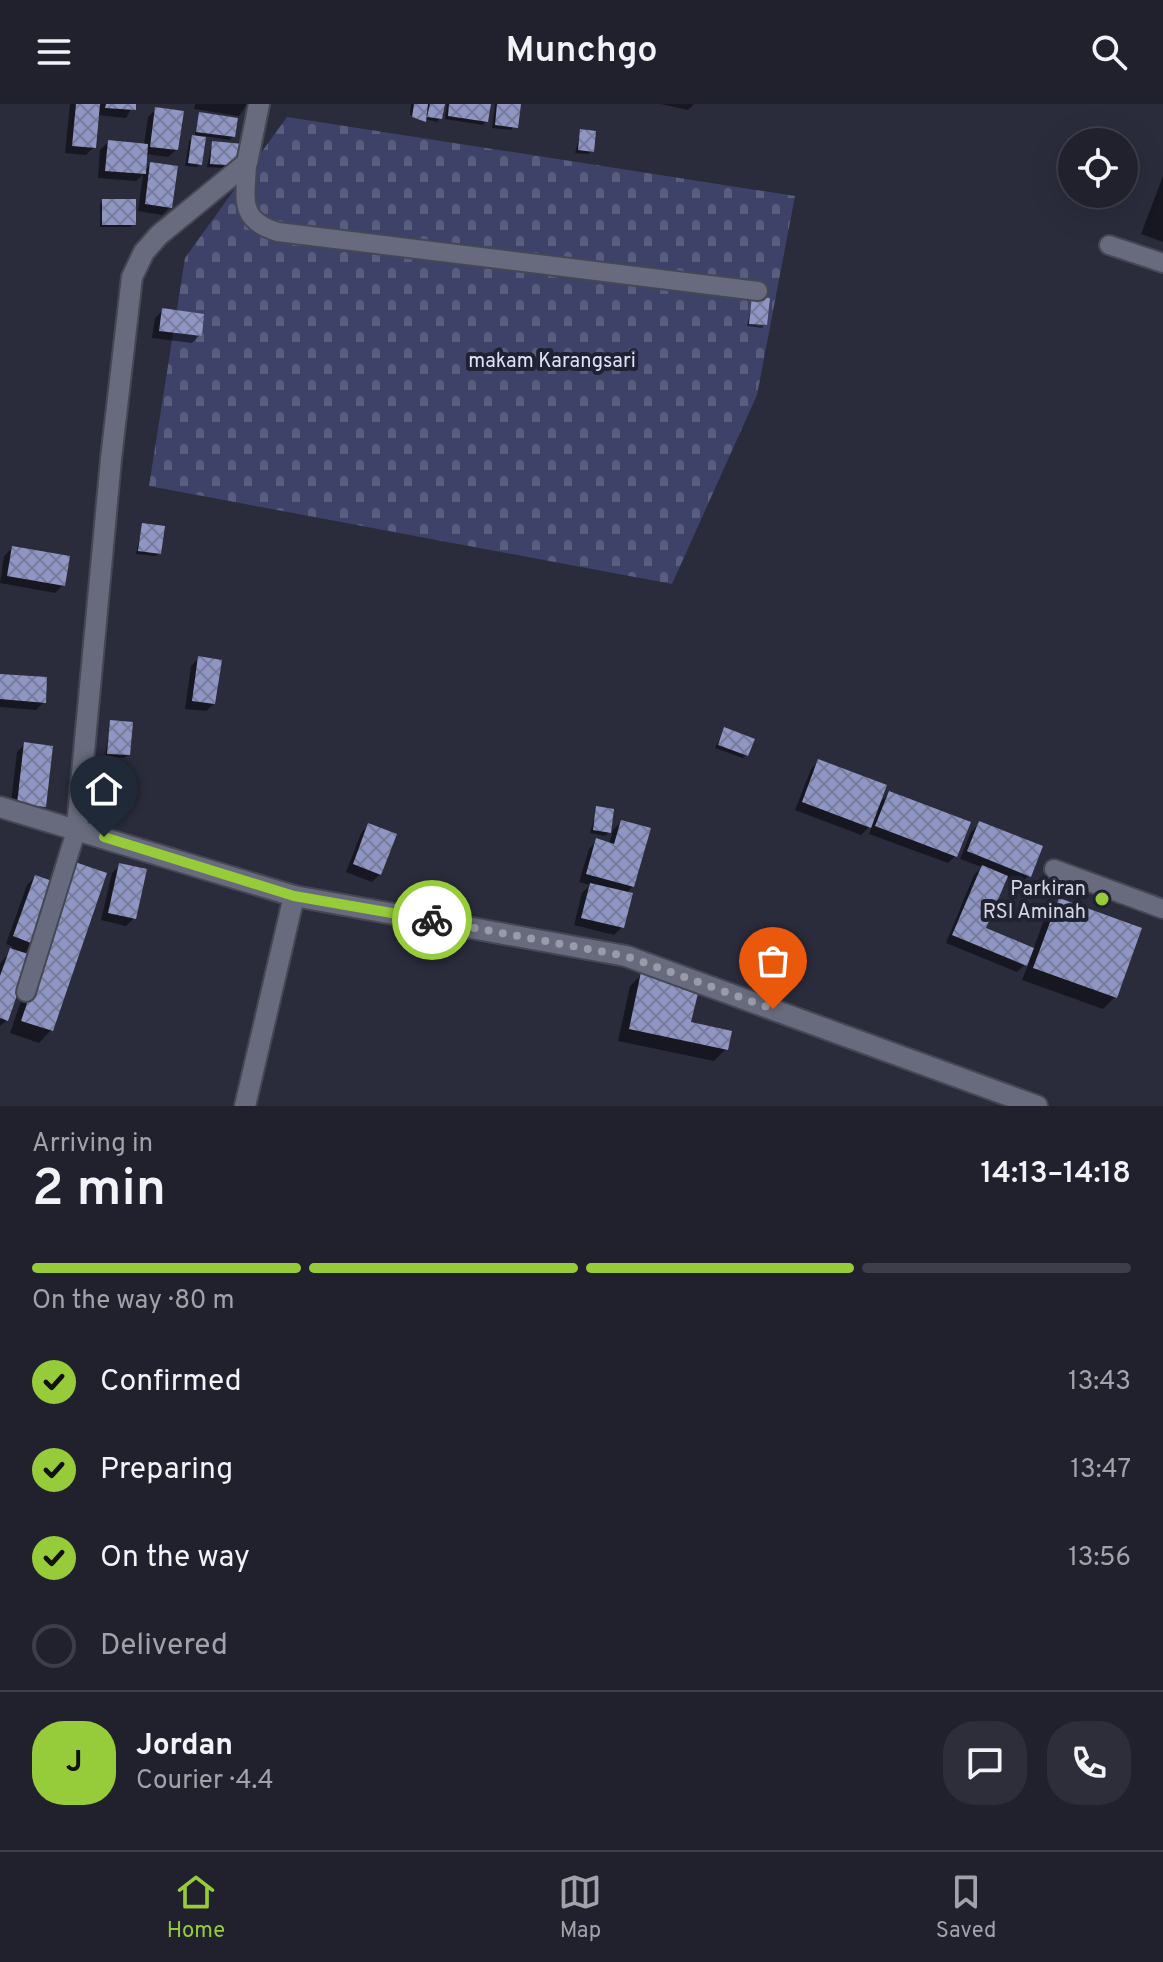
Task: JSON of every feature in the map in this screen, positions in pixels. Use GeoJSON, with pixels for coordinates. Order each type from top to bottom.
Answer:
{"type":"FeatureCollection","features":[{"type":"Feature","properties":{"kind":"street"},"geometry":{"type":"LineString","coordinates":[[77,828],[111,459],[132,277],[144,252],[159,235],[247,163],[259,104]]}},
{"type":"Feature","properties":{"kind":"street"},"geometry":{"type":"LineString","coordinates":[[0,807],[294,896],[626,956],[1037,1106]]}},
{"type":"Feature","properties":{"kind":"street"},"geometry":{"type":"LineString","coordinates":[[245,1106],[294,896]]}},
{"type":"Feature","properties":{"kind":"lane"},"geometry":{"type":"LineString","coordinates":[[247,163],[246,203],[251,219],[259,226],[278,232],[758,291]]}},
{"type":"Feature","properties":{"kind":"lane"},"geometry":{"type":"LineString","coordinates":[[1109,245],[1163,263]]}},
{"type":"Feature","properties":{"kind":"lane"},"geometry":{"type":"LineString","coordinates":[[26,992],[77,828]]}},
{"type":"Feature","properties":{"kind":"lane"},"geometry":{"type":"LineString","coordinates":[[1054,869],[1163,909]]}},
{"type":"Feature","properties":{"kind":"green space","name":"makam Karangsari"},"geometry":{"type":"Polygon","coordinates":[[[287,117],[795,196],[757,395],[672,584],[149,486],[185,258],[287,117]]]}},
{"type":"Feature","properties":{"kind":"building"},"geometry":{"type":"Polygon","coordinates":[[[76,104],[100,104],[96,148],[72,146],[76,104]]]}},
{"type":"Feature","properties":{"kind":"building"},"geometry":{"type":"Polygon","coordinates":[[[106,104],[136,104],[136,110],[105,108],[106,104]]]}},
{"type":"Feature","properties":{"kind":"building"},"geometry":{"type":"Polygon","coordinates":[[[414,104],[428,104],[426,122],[412,117],[414,104]]]}},
{"type":"Feature","properties":{"kind":"building"},"geometry":{"type":"Polygon","coordinates":[[[430,104],[445,104],[442,119],[427,117],[430,104]]]}},
{"type":"Feature","properties":{"kind":"building"},"geometry":{"type":"Polygon","coordinates":[[[449,104],[491,104],[488,122],[448,116],[449,104]]]}},
{"type":"Feature","properties":{"kind":"building"},"geometry":{"type":"Polygon","coordinates":[[[497,104],[521,104],[518,128],[495,125],[497,104]]]}},
{"type":"Feature","properties":{"kind":"building"},"geometry":{"type":"Polygon","coordinates":[[[155,107],[184,111],[178,150],[150,147],[155,107]]]}},
{"type":"Feature","properties":{"kind":"building"},"geometry":{"type":"Polygon","coordinates":[[[199,112],[238,118],[235,137],[196,132],[199,112]]]}},
{"type":"Feature","properties":{"kind":"building"},"geometry":{"type":"Polygon","coordinates":[[[580,129],[596,131],[594,152],[578,150],[580,129]]]}},
{"type":"Feature","properties":{"kind":"building"},"geometry":{"type":"Polygon","coordinates":[[[192,135],[206,137],[202,165],[188,163],[192,135]]]}},
{"type":"Feature","properties":{"kind":"building"},"geometry":{"type":"Polygon","coordinates":[[[108,140],[148,144],[146,174],[105,171],[108,140]]]}},
{"type":"Feature","properties":{"kind":"building"},"geometry":{"type":"Polygon","coordinates":[[[212,141],[243,144],[242,166],[210,164],[212,141]]]}},
{"type":"Feature","properties":{"kind":"building"},"geometry":{"type":"Polygon","coordinates":[[[150,162],[178,166],[172,208],[145,204],[150,162]]]}},
{"type":"Feature","properties":{"kind":"building"},"geometry":{"type":"Polygon","coordinates":[[[102,199],[136,199],[136,225],[102,225],[102,199]]]}},
{"type":"Feature","properties":{"kind":"building"},"geometry":{"type":"Polygon","coordinates":[[[752,296],[770,298],[767,325],[749,324],[752,296]]]}},
{"type":"Feature","properties":{"kind":"building"},"geometry":{"type":"Polygon","coordinates":[[[162,308],[204,314],[202,336],[159,331],[162,308]]]}},
{"type":"Feature","properties":{"kind":"building"},"geometry":{"type":"Polygon","coordinates":[[[142,523],[165,526],[161,554],[138,551],[142,523]]]}},
{"type":"Feature","properties":{"kind":"building"},"geometry":{"type":"Polygon","coordinates":[[[12,546],[70,556],[65,586],[7,576],[12,546]]]}},
{"type":"Feature","properties":{"kind":"building"},"geometry":{"type":"Polygon","coordinates":[[[198,656],[222,660],[215,704],[192,701],[198,656]]]}},
{"type":"Feature","properties":{"kind":"building"},"geometry":{"type":"Polygon","coordinates":[[[0,674],[47,677],[46,703],[0,699],[0,674]]]}},
{"type":"Feature","properties":{"kind":"building"},"geometry":{"type":"Polygon","coordinates":[[[110,720],[133,722],[130,755],[107,754],[110,720]]]}},
{"type":"Feature","properties":{"kind":"building"},"geometry":{"type":"Polygon","coordinates":[[[724,727],[755,739],[748,756],[718,745],[724,727]]]}},
{"type":"Feature","properties":{"kind":"building"},"geometry":{"type":"Polygon","coordinates":[[[24,742],[53,746],[46,807],[17,804],[24,742]]]}},
{"type":"Feature","properties":{"kind":"building"},"geometry":{"type":"Polygon","coordinates":[[[818,759],[887,785],[871,828],[802,802],[818,759]]]}},
{"type":"Feature","properties":{"kind":"building"},"geometry":{"type":"Polygon","coordinates":[[[889,791],[971,822],[957,857],[875,826],[889,791]]]}},
{"type":"Feature","properties":{"kind":"building"},"geometry":{"type":"Polygon","coordinates":[[[596,806],[614,809],[611,833],[593,830],[596,806]]]}},
{"type":"Feature","properties":{"kind":"building"},"geometry":{"type":"Polygon","coordinates":[[[621,820],[651,828],[634,887],[586,874],[596,838],[614,844],[621,820]]]}},
{"type":"Feature","properties":{"kind":"building"},"geometry":{"type":"Polygon","coordinates":[[[979,821],[1043,846],[1031,877],[967,851],[979,821]]]}},
{"type":"Feature","properties":{"kind":"building"},"geometry":{"type":"Polygon","coordinates":[[[368,823],[397,834],[381,875],[353,864],[368,823]]]}},
{"type":"Feature","properties":{"kind":"building"},"geometry":{"type":"Polygon","coordinates":[[[75,862],[107,873],[53,1031],[21,1021],[75,862]]]}},
{"type":"Feature","properties":{"kind":"building"},"geometry":{"type":"Polygon","coordinates":[[[119,863],[147,869],[136,919],[108,913],[119,863]]]}},
{"type":"Feature","properties":{"kind":"building"},"geometry":{"type":"Polygon","coordinates":[[[982,865],[1008,876],[986,928],[1034,948],[1027,966],[952,935],[982,865]]]}},
{"type":"Feature","properties":{"kind":"building"},"geometry":{"type":"Polygon","coordinates":[[[35,875],[58,883],[36,945],[13,936],[35,875]]]}},
{"type":"Feature","properties":{"kind":"building"},"geometry":{"type":"Polygon","coordinates":[[[590,883],[633,893],[624,928],[581,918],[590,883]]]}},
{"type":"Feature","properties":{"kind":"building"},"geometry":{"type":"Polygon","coordinates":[[[1059,898],[1142,928],[1117,998],[1033,968],[1059,898]]]}},
{"type":"Feature","properties":{"kind":"building"},"geometry":{"type":"Polygon","coordinates":[[[10,948],[31,955],[8,1021],[0,1018],[0,976],[10,948]]]}},
{"type":"Feature","properties":{"kind":"building"},"geometry":{"type":"Polygon","coordinates":[[[641,972],[700,985],[691,1022],[732,1031],[728,1050],[629,1029],[641,972]]]}},
{"type":"Feature","properties":{"kind":"way so far"},"geometry":{"type":"LineString","coordinates":[[432,920],[626,956],[773,1009]]}},
{"type":"Feature","properties":{"kind":"place","name":"Parkiran RSI Aminah"},"geometry":{"type":"Point","coordinates":[1102,899]}},
{"type":"Feature","properties":{"kind":"route"},"geometry":{"type":"LineString","coordinates":[[104,837],[294,896],[432,920]]}}]}
